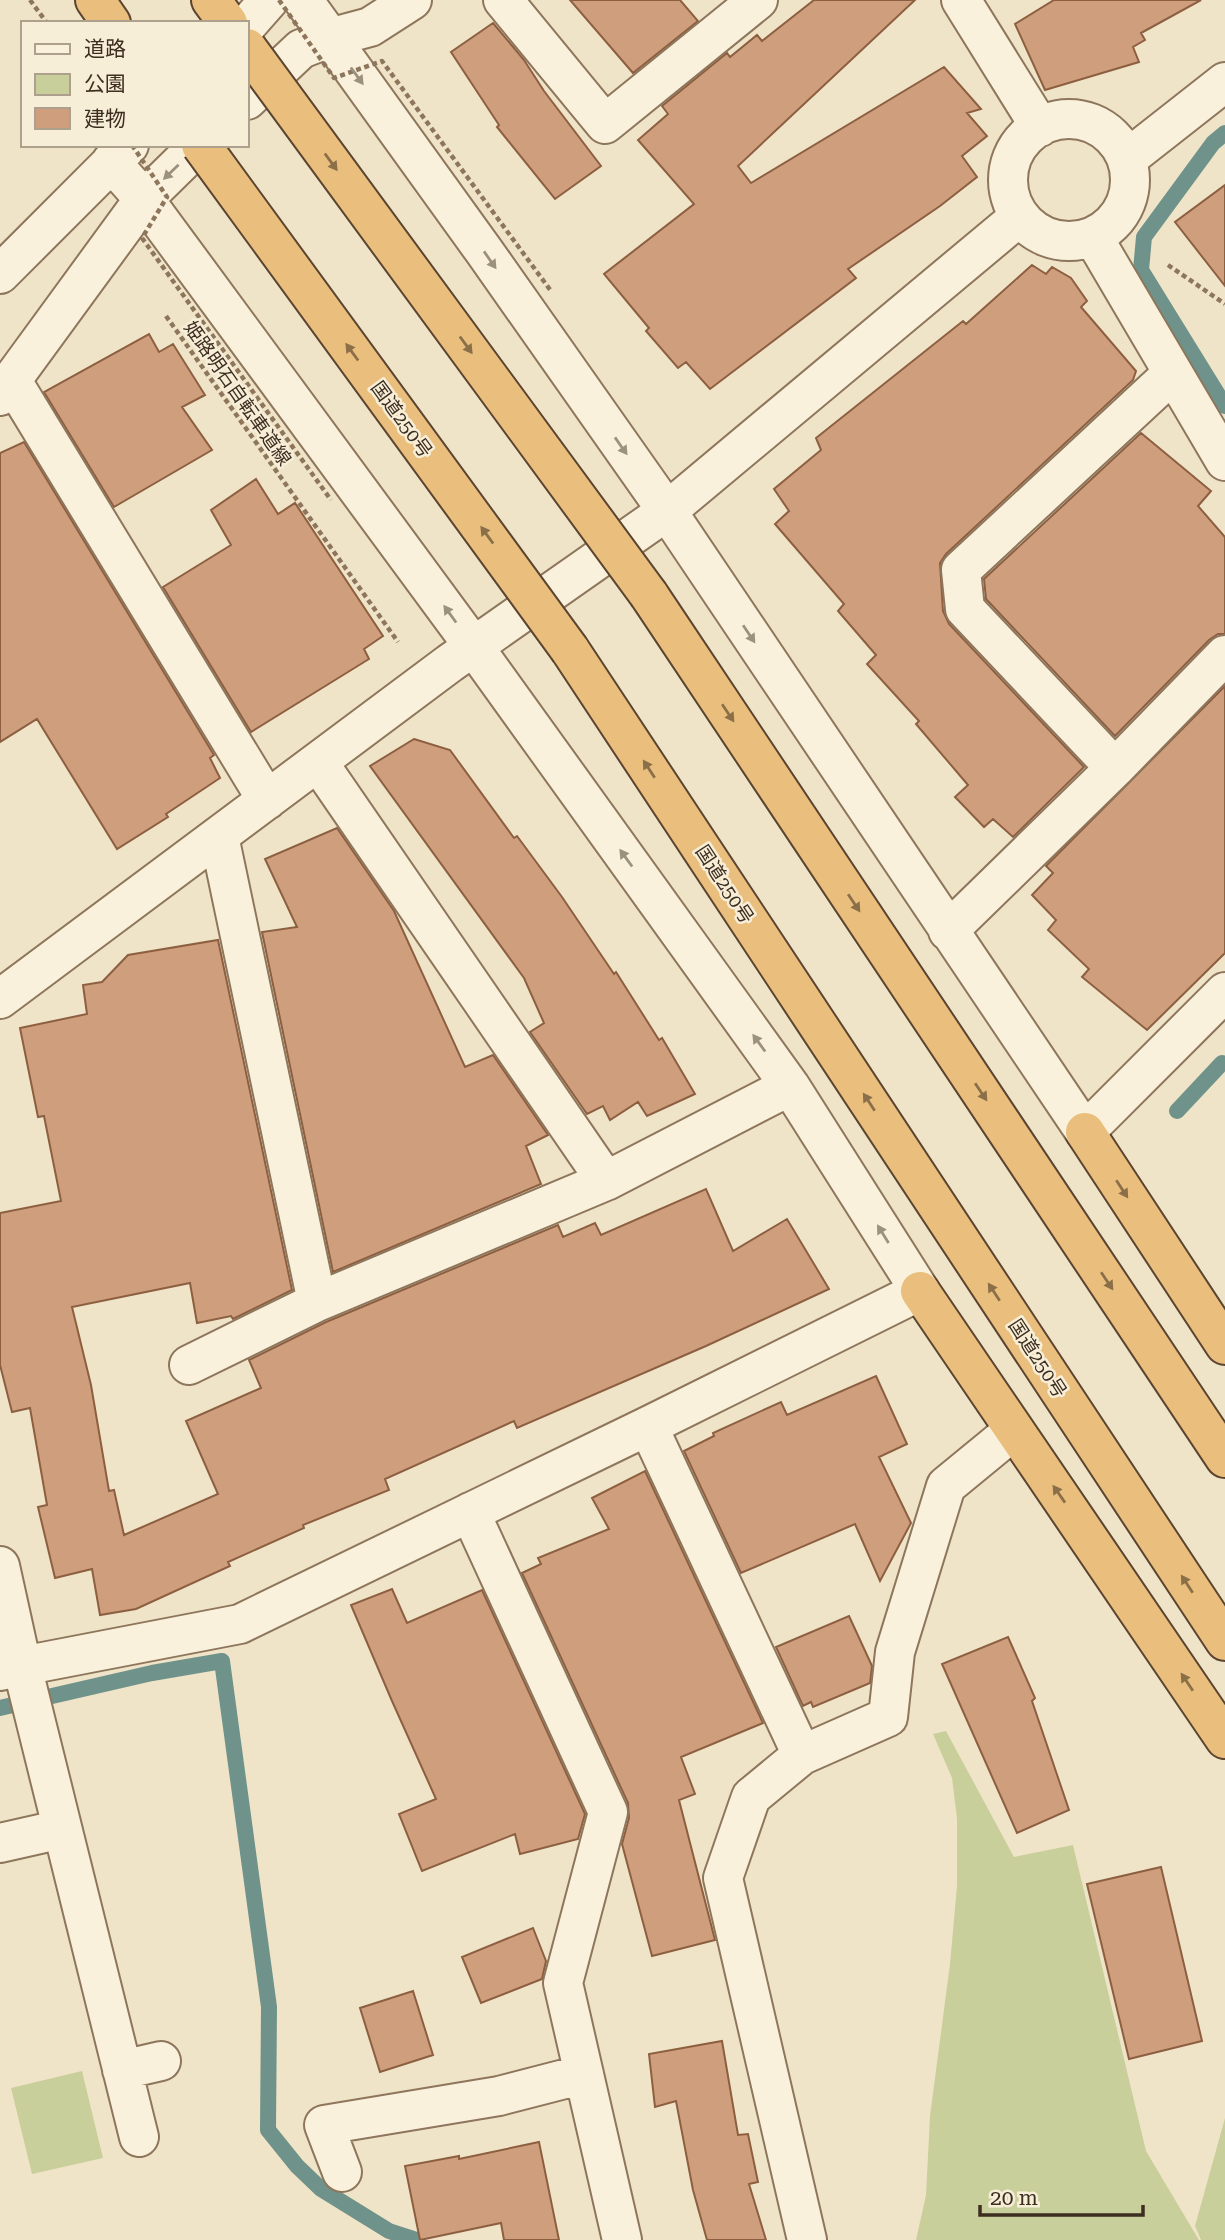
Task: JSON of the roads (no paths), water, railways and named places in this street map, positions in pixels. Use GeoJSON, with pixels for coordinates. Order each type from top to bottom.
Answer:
{"type":"FeatureCollection","features":[{"type":"Feature","properties":{"kind":"highway"},"geometry":{"type":"LineString","coordinates":[[95,0],[110,21]]}},
{"type":"Feature","properties":{"kind":"highway"},"geometry":{"type":"LineString","coordinates":[[211,0],[227,21]]}},
{"type":"Feature","properties":{"kind":"highway"},"geometry":{"type":"LineString","coordinates":[[248,49],[649,596],[1225,1458]]}},
{"type":"Feature","properties":{"kind":"highway","name":"国道250号"},"geometry":{"type":"LineString","coordinates":[[201,147],[570,650],[1225,1641]]}},
{"type":"Feature","properties":{"kind":"highway"},"geometry":{"type":"LineString","coordinates":[[1085,1132],[1225,1345]]}},
{"type":"Feature","properties":{"kind":"highway"},"geometry":{"type":"LineString","coordinates":[[920,1291],[1225,1739]]}},
{"type":"Feature","properties":{"kind":"street"},"geometry":{"type":"LineString","coordinates":[[248,24],[269,0]]}},
{"type":"Feature","properties":{"kind":"street"},"geometry":{"type":"LineString","coordinates":[[303,0],[667,511],[1085,1132],[1225,992]]}},
{"type":"Feature","properties":{"kind":"street"},"geometry":{"type":"LineString","coordinates":[[248,99],[301,49],[370,27],[412,0]]}},
{"type":"Feature","properties":{"kind":"street"},"geometry":{"type":"LineString","coordinates":[[503,0],[606,124],[758,0]]}},
{"type":"Feature","properties":{"kind":"street"},"geometry":{"type":"LineString","coordinates":[[961,0],[1040,127]]}},
{"type":"Feature","properties":{"kind":"street"},"geometry":{"type":"LineString","coordinates":[[1127,159],[1225,82]]}},
{"type":"Feature","properties":{"kind":"street"},"geometry":{"type":"LineString","coordinates":[[1068,119],[1087,122],[1104,130],[1117,143],[1127,159],[1130,178],[1128,196],[1121,213],[1109,227],[1093,237],[1073,242],[1052,239],[1033,231],[1019,216],[1010,199],[1007,180],[1010,162],[1028,134],[1040,127],[1050,121],[1068,119]]}},
{"type":"Feature","properties":{"kind":"street"},"geometry":{"type":"LineString","coordinates":[[198,147],[144,199],[6,388],[267,800]]}},
{"type":"Feature","properties":{"kind":"street"},"geometry":{"type":"LineString","coordinates":[[0,274],[124,151],[144,199],[462,655],[790,1086],[920,1291],[240,1624],[15,1669]]}},
{"type":"Feature","properties":{"kind":"street"},"geometry":{"type":"LineString","coordinates":[[0,999],[462,655],[667,511],[1019,216]]}},
{"type":"Feature","properties":{"kind":"street"},"geometry":{"type":"LineString","coordinates":[[1093,237],[1225,461]]}},
{"type":"Feature","properties":{"kind":"street"},"geometry":{"type":"LineString","coordinates":[[1115,768],[965,609],[961,570],[1172,374]]}},
{"type":"Feature","properties":{"kind":"street"},"geometry":{"type":"LineString","coordinates":[[948,931],[1115,768],[1225,655]]}},
{"type":"Feature","properties":{"kind":"street"},"geometry":{"type":"LineString","coordinates":[[318,762],[607,1181]]}},
{"type":"Feature","properties":{"kind":"street"},"geometry":{"type":"LineString","coordinates":[[219,835],[317,1302]]}},
{"type":"Feature","properties":{"kind":"street"},"geometry":{"type":"LineString","coordinates":[[189,1364],[317,1302],[607,1181],[790,1086]]}},
{"type":"Feature","properties":{"kind":"street"},"geometry":{"type":"LineString","coordinates":[[648,1426],[802,1755]]}},
{"type":"Feature","properties":{"kind":"street"},"geometry":{"type":"LineString","coordinates":[[807,2240],[723,1878],[751,1797],[802,1755],[888,1717],[895,1653],[946,1486],[1013,1431]]}},
{"type":"Feature","properties":{"kind":"street"},"geometry":{"type":"LineString","coordinates":[[470,1512],[608,1811],[563,1983],[622,2240]]}},
{"type":"Feature","properties":{"kind":"street"},"geometry":{"type":"LineString","coordinates":[[0,1566],[15,1669],[33,1715],[139,2137]]}},
{"type":"Feature","properties":{"kind":"street"},"geometry":{"type":"LineString","coordinates":[[0,1843],[62,1829]]}},
{"type":"Feature","properties":{"kind":"street"},"geometry":{"type":"LineString","coordinates":[[122,2070],[161,2061]]}},
{"type":"Feature","properties":{"kind":"street"},"geometry":{"type":"LineString","coordinates":[[342,2172],[324,2125],[499,2096],[584,2074]]}},
{"type":"Feature","properties":{"kind":"waterway"},"geometry":{"type":"LineString","coordinates":[[1225,133],[1213,143],[1144,237],[1141,270],[1225,406]]}},
{"type":"Feature","properties":{"kind":"waterway"},"geometry":{"type":"LineString","coordinates":[[1177,1111],[1222,1063]]}},
{"type":"Feature","properties":{"kind":"waterway"},"geometry":{"type":"LineString","coordinates":[[0,1708],[152,1673],[222,1661],[269,2007],[268,2130],[297,2166],[321,2189],[389,2231],[417,2240]]}}]}
